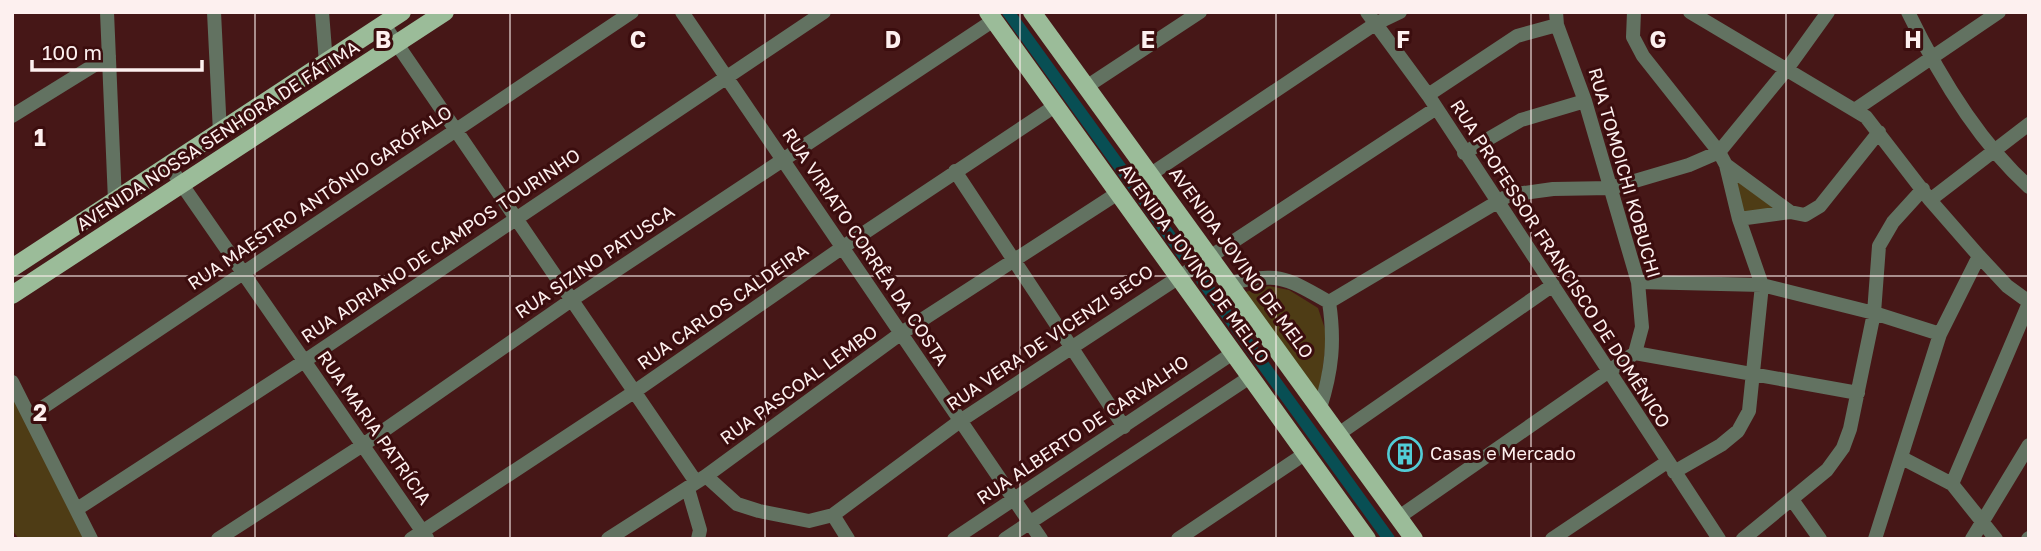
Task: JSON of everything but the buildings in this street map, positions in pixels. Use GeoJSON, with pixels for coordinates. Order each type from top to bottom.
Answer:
{"type":"FeatureCollection","features":[{"type":"Feature","properties":{"kind":"main road","name":"AVENIDA NOSSA SENHORA DE FÁTIMA"},"geometry":{"type":"LineString","coordinates":[[12,268],[402,12]]}},
{"type":"Feature","properties":{"kind":"main road","name":"AVENIDA NOSSA SENHORA DE FÁTIMA"},"geometry":{"type":"LineString","coordinates":[[12,295],[183,186],[445,12]]}},
{"type":"Feature","properties":{"kind":"main road","name":"AVENIDA JOVINO DE MELO"},"geometry":{"type":"LineString","coordinates":[[1032,12],[1414,539]]}},
{"type":"Feature","properties":{"kind":"main road","name":"AVENIDA JOVINO DE MELLO"},"geometry":{"type":"LineString","coordinates":[[991,16],[1306,453],[1363,537]]}},
{"type":"Feature","properties":{"kind":"street"},"geometry":{"type":"LineString","coordinates":[[107,12],[115,201]]}},
{"type":"Feature","properties":{"kind":"street"},"geometry":{"type":"LineString","coordinates":[[214,12],[220,133]]}},
{"type":"Feature","properties":{"kind":"street"},"geometry":{"type":"LineString","coordinates":[[321,12],[326,63]]}},
{"type":"Feature","properties":{"kind":"street","name":"RUA MAESTRO ANTÔNIO GARÓFALO"},"geometry":{"type":"LineString","coordinates":[[30,416],[632,12]]}},
{"type":"Feature","properties":{"kind":"street","name":"RUA VIRIATO CORRÊA DA COSTA"},"geometry":{"type":"LineString","coordinates":[[682,12],[1041,539]]}},
{"type":"Feature","properties":{"kind":"street","name":"RUA ADRIANO DE CAMPOS TOURINHO"},"geometry":{"type":"LineString","coordinates":[[77,509],[303,362],[824,12]]}},
{"type":"Feature","properties":{"kind":"street"},"geometry":{"type":"LineString","coordinates":[[1086,87],[1200,12]]}},
{"type":"Feature","properties":{"kind":"street"},"geometry":{"type":"LineString","coordinates":[[1151,174],[1371,18],[1400,12]]}},
{"type":"Feature","properties":{"kind":"street"},"geometry":{"type":"LineString","coordinates":[[1634,12],[1633,37],[1643,56],[1723,159],[1790,212]]}},
{"type":"Feature","properties":{"kind":"street"},"geometry":{"type":"LineString","coordinates":[[1690,12],[1856,109],[1879,132],[1926,194],[1979,256],[2007,286],[2029,302],[1952,484]]}},
{"type":"Feature","properties":{"kind":"street"},"geometry":{"type":"LineString","coordinates":[[1908,12],[1930,57],[1993,150],[2029,187]]}},
{"type":"Feature","properties":{"kind":"street"},"geometry":{"type":"LineString","coordinates":[[1856,109],[1999,12]]}},
{"type":"Feature","properties":{"kind":"street"},"geometry":{"type":"LineString","coordinates":[[1329,302],[1495,201],[1528,192],[1611,188],[1689,165],[1723,159],[1787,69],[1820,15]]}},
{"type":"Feature","properties":{"kind":"street","name":"RUA SIZINO PATUSCA"},"geometry":{"type":"LineString","coordinates":[[218,539],[363,445],[570,301],[783,160],[991,16]]}},
{"type":"Feature","properties":{"kind":"street","name":"RUA PROFESSOR FRANCISCO DE DOMÊNICO"},"geometry":{"type":"LineString","coordinates":[[1371,18],[1432,102],[1719,539]]}},
{"type":"Feature","properties":{"kind":"street","name":"RUA VERA DE VICENZI SECO"},"geometry":{"type":"LineString","coordinates":[[833,515],[960,421],[1177,275],[1211,258],[1432,102],[1517,36],[1557,19]]}},
{"type":"Feature","properties":{"kind":"street","name":"RUA TOMOICHI KOBUCHI"},"geometry":{"type":"LineString","coordinates":[[1557,19],[1585,101],[1638,282],[1643,327],[1635,354]]}},
{"type":"Feature","properties":{"kind":"street"},"geometry":{"type":"LineString","coordinates":[[384,25],[570,301],[697,482],[737,504],[800,521],[818,522],[833,515],[848,539]]}},
{"type":"Feature","properties":{"kind":"street"},"geometry":{"type":"LineString","coordinates":[[12,116],[109,56]]}},
{"type":"Feature","properties":{"kind":"street"},"geometry":{"type":"LineString","coordinates":[[1464,153],[1521,120],[1585,101]]}},
{"type":"Feature","properties":{"kind":"street","name":"RUA CARLOS CALDEIRA"},"geometry":{"type":"LineString","coordinates":[[420,536],[843,247],[1055,106]]}},
{"type":"Feature","properties":{"kind":"street"},"geometry":{"type":"LineString","coordinates":[[1743,539],[1793,501],[1836,461],[1850,429],[1858,393],[1874,313],[1880,246],[1893,222],[1926,194],[2029,124]]}},
{"type":"Feature","properties":{"kind":"street"},"geometry":{"type":"LineString","coordinates":[[1739,219],[1790,212],[1805,215],[1820,206],[1879,132]]}},
{"type":"Feature","properties":{"kind":"street"},"geometry":{"type":"LineString","coordinates":[[1552,539],[1670,467],[1721,445],[1738,431],[1749,411],[1762,285],[1739,219],[1723,159]]}},
{"type":"Feature","properties":{"kind":"street","name":"RUA MARIA PATRÍCIA"},"geometry":{"type":"LineString","coordinates":[[169,166],[363,445],[420,536]]}},
{"type":"Feature","properties":{"kind":"street"},"geometry":{"type":"LineString","coordinates":[[955,172],[1124,427]]}},
{"type":"Feature","properties":{"kind":"street","name":"RUA PASCOAL LEMBO"},"geometry":{"type":"LineString","coordinates":[[608,539],[697,482],[900,334],[1118,193]]}},
{"type":"Feature","properties":{"kind":"street"},"geometry":{"type":"LineString","coordinates":[[1875,539],[1940,334],[1979,256]]}},
{"type":"Feature","properties":{"kind":"street"},"geometry":{"type":"LineString","coordinates":[[1228,282],[1268,275],[1292,281],[1329,302]]}},
{"type":"Feature","properties":{"kind":"street"},"geometry":{"type":"LineString","coordinates":[[1638,282],[1762,285],[1874,313],[1940,334]]}},
{"type":"Feature","properties":{"kind":"street"},"geometry":{"type":"LineString","coordinates":[[1337,435],[1553,285]]}},
{"type":"Feature","properties":{"kind":"street"},"geometry":{"type":"LineString","coordinates":[[1320,408],[1333,355],[1334,332],[1329,302]]}},
{"type":"Feature","properties":{"kind":"street","name":"RUA ALBERTO DE CARVALHO"},"geometry":{"type":"LineString","coordinates":[[954,539],[1233,354]]}},
{"type":"Feature","properties":{"kind":"street"},"geometry":{"type":"LineString","coordinates":[[1399,517],[1635,354],[1858,393]]}},
{"type":"Feature","properties":{"kind":"street"},"geometry":{"type":"LineString","coordinates":[[1005,539],[1250,377]]}},
{"type":"Feature","properties":{"kind":"street"},"geometry":{"type":"LineString","coordinates":[[12,382],[91,539]]}},
{"type":"Feature","properties":{"kind":"street"},"geometry":{"type":"LineString","coordinates":[[1972,539],[2029,445]]}},
{"type":"Feature","properties":{"kind":"street"},"geometry":{"type":"LineString","coordinates":[[1178,539],[1306,453]]}},
{"type":"Feature","properties":{"kind":"street"},"geometry":{"type":"LineString","coordinates":[[1902,458],[1952,484],[1996,539]]}},
{"type":"Feature","properties":{"kind":"street"},"geometry":{"type":"LineString","coordinates":[[697,482],[699,534]]}},
{"type":"Feature","properties":{"kind":"street"},"geometry":{"type":"LineString","coordinates":[[1793,501],[1820,539]]}},
{"type":"Feature","properties":{"kind":"shaded area"},"geometry":{"type":"Polygon","coordinates":[[[1733,174],[1777,207],[1744,213],[1733,174]]]}},
{"type":"Feature","properties":{"kind":"shaded area"},"geometry":{"type":"Polygon","coordinates":[[[1269,286],[1289,290],[1318,308],[1327,335],[1319,397],[1245,292],[1269,286]]]}},
{"type":"Feature","properties":{"kind":"shaded area"},"geometry":{"type":"Polygon","coordinates":[[[12,382],[91,539],[19,539],[12,530],[12,382]]]}},
{"type":"Feature","properties":{"kind":"waterway"},"geometry":{"type":"LineString","coordinates":[[1008,12],[1185,257]]}},
{"type":"Feature","properties":{"kind":"waterway"},"geometry":{"type":"LineString","coordinates":[[1202,280],[1389,539]]}},
{"type":"Feature","properties":{"kind":"place","name":"Casas e Mercado"},"geometry":{"type":"Point","coordinates":[1405,454]}}]}
